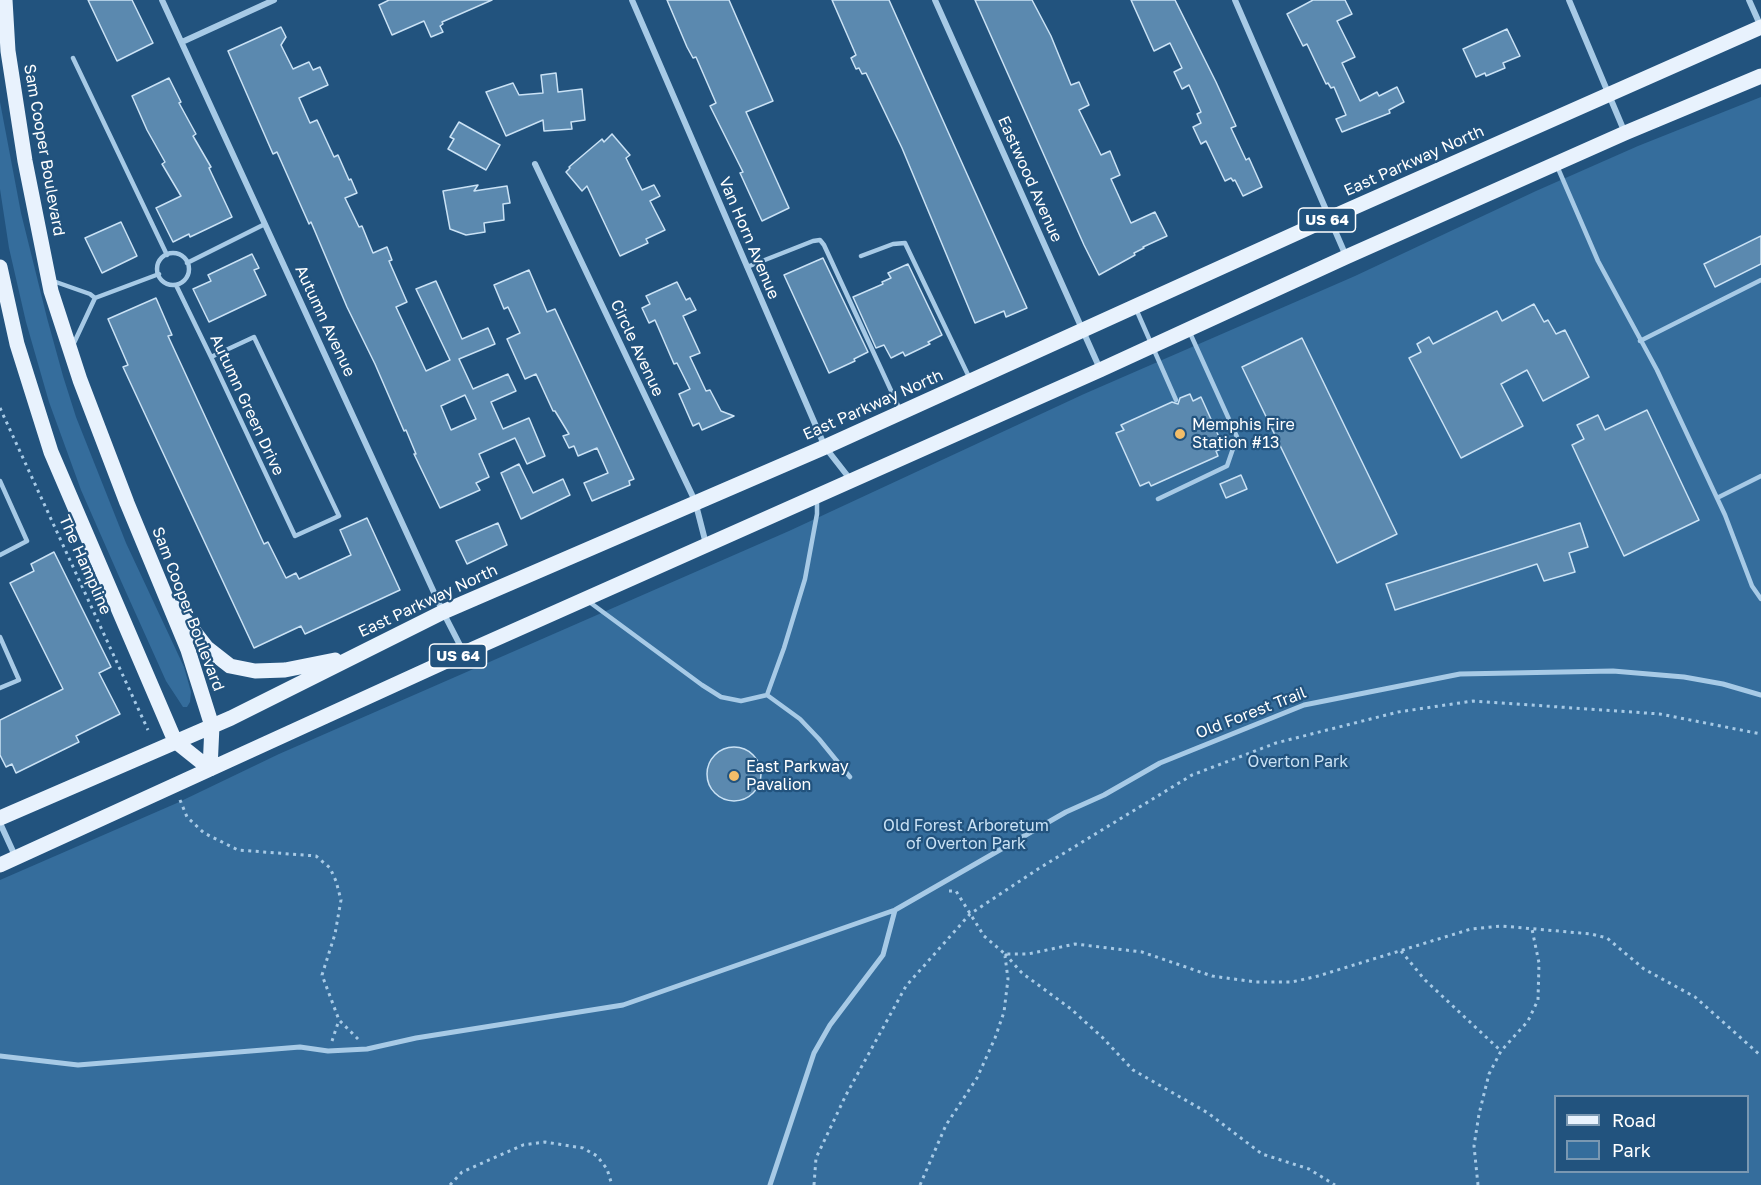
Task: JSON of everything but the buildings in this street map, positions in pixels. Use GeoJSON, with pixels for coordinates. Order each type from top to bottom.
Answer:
{"type":"FeatureCollection","features":[{"type":"Feature","properties":{"kind":"main road","name":"Sam Cooper Boulevard"},"geometry":{"type":"LineString","coordinates":[[5,0],[8,51],[23,150],[49,279],[70,350],[122,492],[188,650],[212,726],[210,769]]}},
{"type":"Feature","properties":{"kind":"main road","name":"East Parkway North"},"geometry":{"type":"LineString","coordinates":[[0,820],[212,726],[443,612],[695,501],[825,447],[1330,218],[1761,27]]}},
{"type":"Feature","properties":{"kind":"main road","name":"US 64"},"geometry":{"type":"LineString","coordinates":[[0,865],[174,788],[210,769],[464,653],[1100,370],[1346,257],[1625,133],[1761,76]]}},
{"type":"Feature","properties":{"kind":"main road"},"geometry":{"type":"LineString","coordinates":[[0,267],[17,344],[51,452],[175,741],[210,769]]}},
{"type":"Feature","properties":{"kind":"main road"},"geometry":{"type":"LineString","coordinates":[[162,589],[207,648],[230,666],[255,671],[285,670],[355,656]]}},
{"type":"Feature","properties":{"kind":"street","name":"Autumn Avenue"},"geometry":{"type":"LineString","coordinates":[[162,0],[443,612],[464,653]]}},
{"type":"Feature","properties":{"kind":"street"},"geometry":{"type":"LineString","coordinates":[[182,42],[274,0]]}},
{"type":"Feature","properties":{"kind":"street","name":"Van Horn Avenue"},"geometry":{"type":"LineString","coordinates":[[632,0],[825,447],[850,481]]}},
{"type":"Feature","properties":{"kind":"street","name":"Eastwood Avenue"},"geometry":{"type":"LineString","coordinates":[[935,0],[1100,370]]}},
{"type":"Feature","properties":{"kind":"street"},"geometry":{"type":"LineString","coordinates":[[1235,0],[1346,257]]}},
{"type":"Feature","properties":{"kind":"street"},"geometry":{"type":"LineString","coordinates":[[1569,0],[1625,133]]}},
{"type":"Feature","properties":{"kind":"street"},"geometry":{"type":"LineString","coordinates":[[1749,0],[1761,27]]}},
{"type":"Feature","properties":{"kind":"street","name":"Circle Avenue"},"geometry":{"type":"LineString","coordinates":[[535,164],[695,501],[706,545]]}},
{"type":"Feature","properties":{"kind":"street","name":"Old Forest Trail"},"geometry":{"type":"LineString","coordinates":[[0,1056],[78,1065],[300,1047],[328,1051],[368,1049],[417,1038],[623,1005],[896,910],[1066,812],[1104,795],[1160,763],[1304,705],[1460,674],[1612,671],[1684,677],[1723,684],[1761,695]]}},
{"type":"Feature","properties":{"kind":"street"},"geometry":{"type":"LineString","coordinates":[[0,820],[16,859]]}},
{"type":"Feature","properties":{"kind":"street"},"geometry":{"type":"LineString","coordinates":[[770,1185],[814,1053],[830,1025],[883,955],[896,910]]}},
{"type":"Feature","properties":{"kind":"lane"},"geometry":{"type":"LineString","coordinates":[[73,57],[167,255]]}},
{"type":"Feature","properties":{"kind":"lane"},"geometry":{"type":"LineString","coordinates":[[1556,164],[1598,261],[1657,370],[1717,498],[1752,586],[1761,599]]}},
{"type":"Feature","properties":{"kind":"lane"},"geometry":{"type":"LineString","coordinates":[[187,263],[265,224]]}},
{"type":"Feature","properties":{"kind":"lane"},"geometry":{"type":"LineString","coordinates":[[747,267],[820,240],[829,254],[901,413]]}},
{"type":"Feature","properties":{"kind":"lane"},"geometry":{"type":"LineString","coordinates":[[861,256],[893,244],[905,243],[972,381]]}},
{"type":"Feature","properties":{"kind":"lane"},"geometry":{"type":"LineString","coordinates":[[167,255],[182,256],[187,263],[188,276],[176,285],[167,284],[159,274],[159,262],[167,255]]}},
{"type":"Feature","properties":{"kind":"lane"},"geometry":{"type":"LineString","coordinates":[[70,350],[95,298],[159,274]]}},
{"type":"Feature","properties":{"kind":"lane"},"geometry":{"type":"LineString","coordinates":[[49,279],[95,298]]}},
{"type":"Feature","properties":{"kind":"lane"},"geometry":{"type":"LineString","coordinates":[[1640,340],[1761,280]]}},
{"type":"Feature","properties":{"kind":"lane","name":"Autumn Green Drive"},"geometry":{"type":"LineString","coordinates":[[176,285],[295,536],[339,516],[254,337],[211,357]]}},
{"type":"Feature","properties":{"kind":"lane"},"geometry":{"type":"LineString","coordinates":[[1135,307],[1176,400]]}},
{"type":"Feature","properties":{"kind":"lane"},"geometry":{"type":"LineString","coordinates":[[1158,499],[1227,466],[1237,437],[1189,329]]}},
{"type":"Feature","properties":{"kind":"lane"},"geometry":{"type":"LineString","coordinates":[[1717,498],[1761,476]]}},
{"type":"Feature","properties":{"kind":"lane"},"geometry":{"type":"LineString","coordinates":[[0,482],[27,541],[0,555]]}},
{"type":"Feature","properties":{"kind":"lane"},"geometry":{"type":"LineString","coordinates":[[767,695],[805,579],[817,514],[817,495]]}},
{"type":"Feature","properties":{"kind":"lane"},"geometry":{"type":"LineString","coordinates":[[585,599],[720,697],[741,701],[767,695],[800,719],[850,777]]}},
{"type":"Feature","properties":{"kind":"lane"},"geometry":{"type":"LineString","coordinates":[[0,637],[19,680],[0,688]]}},
{"type":"Feature","properties":{"kind":"path","name":"The Hampline"},"geometry":{"type":"LineString","coordinates":[[0,408],[148,730]]}},
{"type":"Feature","properties":{"kind":"path"},"geometry":{"type":"LineString","coordinates":[[814,1185],[816,1158],[846,1095],[906,986],[970,914],[1038,869],[1192,776],[1275,743],[1398,712],[1473,701],[1660,714],[1761,734]]}},
{"type":"Feature","properties":{"kind":"path"},"geometry":{"type":"LineString","coordinates":[[180,800],[188,816],[204,833],[238,850],[316,856],[330,868],[341,900],[335,934],[322,975],[339,1020],[368,1049]]}},
{"type":"Feature","properties":{"kind":"path"},"geometry":{"type":"LineString","coordinates":[[942,892],[956,891],[984,936],[1022,973],[1071,1009],[1134,1070],[1208,1113],[1262,1154],[1309,1170],[1335,1185]]}},
{"type":"Feature","properties":{"kind":"path"},"geometry":{"type":"LineString","coordinates":[[1005,954],[1028,954],[1075,944],[1142,952],[1212,976],[1256,982],[1292,982],[1471,930],[1502,926],[1591,934],[1607,939],[1644,969],[1695,997],[1761,1055]]}},
{"type":"Feature","properties":{"kind":"path"},"geometry":{"type":"LineString","coordinates":[[1478,1185],[1474,1146],[1489,1074],[1501,1051],[1528,1021],[1538,1000],[1539,963],[1532,929]]}},
{"type":"Feature","properties":{"kind":"path"},"geometry":{"type":"LineString","coordinates":[[1401,951],[1425,980],[1501,1051]]}},
{"type":"Feature","properties":{"kind":"path"},"geometry":{"type":"LineString","coordinates":[[920,1185],[946,1125],[977,1078],[995,1038],[1004,1012],[1008,979],[1005,954]]}},
{"type":"Feature","properties":{"kind":"path"},"geometry":{"type":"LineString","coordinates":[[328,1051],[339,1020]]}},
{"type":"Feature","properties":{"kind":"path"},"geometry":{"type":"LineString","coordinates":[[450,1185],[462,1172],[523,1145],[544,1142],[583,1148],[597,1156],[607,1169],[612,1185]]}},
{"type":"Feature","properties":{"kind":"green space","name":"Overton Park"},"geometry":{"type":"Polygon","coordinates":[[[1761,97],[1761,1185],[0,1185],[0,880],[177,803],[279,754],[789,531],[1084,394],[1355,276],[1638,146],[1761,97]]]}},
{"type":"Feature","properties":{"kind":"green space"},"geometry":{"type":"Polygon","coordinates":[[[0,102],[21,213],[63,376],[76,417],[126,543],[184,667],[191,692],[187,707],[183,707],[166,681],[81,490],[49,402],[26,322],[9,248],[0,189],[0,102]]]}},
{"type":"Feature","properties":{"kind":"place","name":"Memphis Fire Station #13"},"geometry":{"type":"Point","coordinates":[1180,434]}},
{"type":"Feature","properties":{"kind":"place","name":"East Parkway Pavalion"},"geometry":{"type":"Point","coordinates":[734,776]}},
{"type":"Feature","properties":{"kind":"park label","name":"Old Forest Arboretum of Overton Park"},"geometry":{"type":"Point","coordinates":[966,835]}}]}
